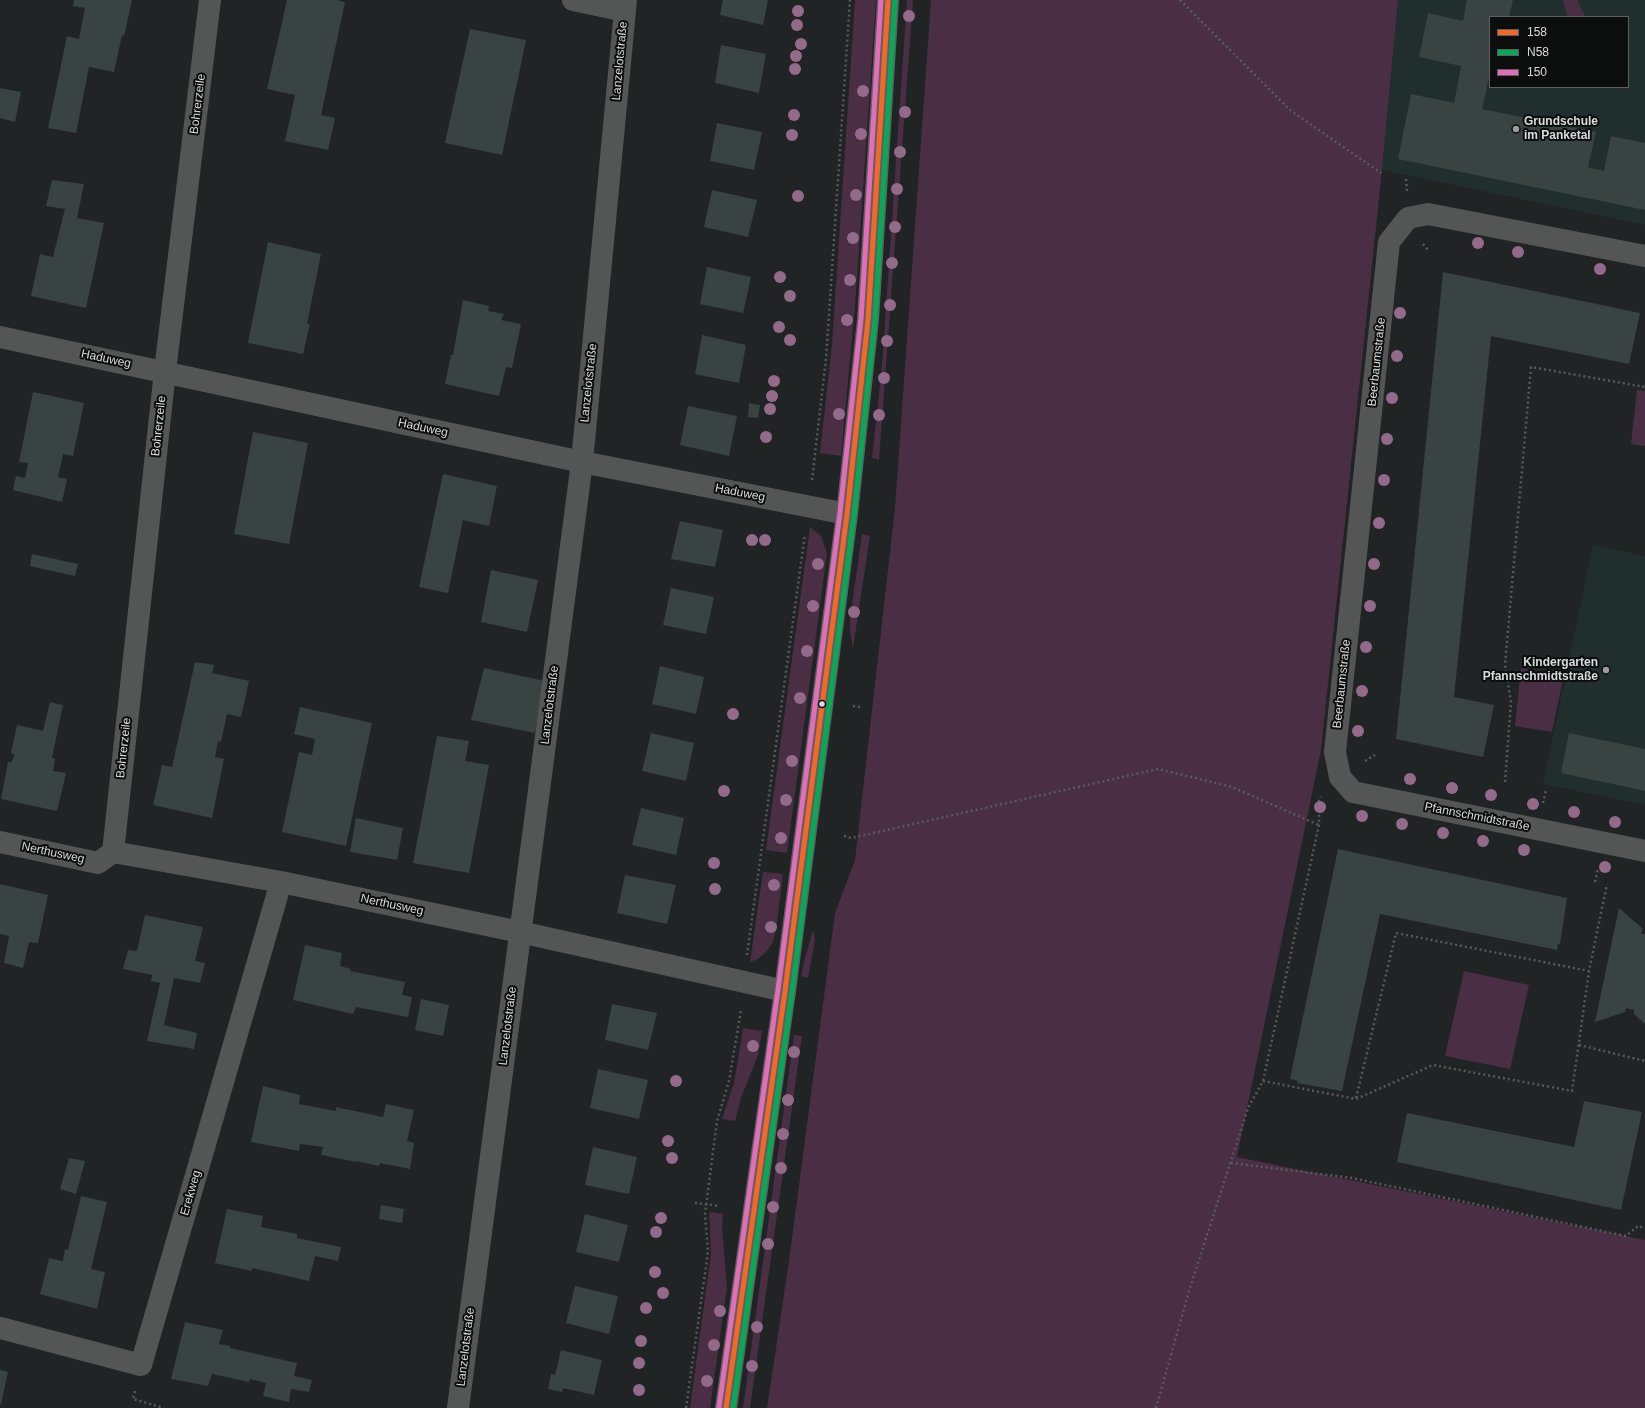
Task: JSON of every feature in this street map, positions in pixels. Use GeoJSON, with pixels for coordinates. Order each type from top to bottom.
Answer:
{"type":"FeatureCollection","features":[{"type":"Feature","properties":{"kind":"main road"},"geometry":{"type":"LineString","coordinates":[[726,1408],[785,991],[847,514],[868,320],[888,0]]}},
{"type":"Feature","properties":{"kind":"street","name":"Bohrerzeile"},"geometry":{"type":"LineString","coordinates":[[113,852],[166,371],[210,0]]}},
{"type":"Feature","properties":{"kind":"street"},"geometry":{"type":"LineString","coordinates":[[573,0],[626,5]]}},
{"type":"Feature","properties":{"kind":"street","name":"Lanzelotstraße"},"geometry":{"type":"LineString","coordinates":[[458,1408],[582,462],[626,5]]}},
{"type":"Feature","properties":{"kind":"street","name":"Beerbaumstraße"},"geometry":{"type":"LineString","coordinates":[[1335,752],[1389,242],[1408,218],[1428,214],[1645,256]]}},
{"type":"Feature","properties":{"kind":"street","name":"Haduweg"},"geometry":{"type":"LineString","coordinates":[[0,337],[166,371],[582,462],[847,514]]}},
{"type":"Feature","properties":{"kind":"street","name":"Pfannschmidtstraße"},"geometry":{"type":"LineString","coordinates":[[1335,752],[1340,777],[1353,792],[1645,851]]}},
{"type":"Feature","properties":{"kind":"street","name":"Nerthusweg"},"geometry":{"type":"LineString","coordinates":[[0,842],[98,863],[113,852],[281,882],[520,932],[785,991]]}},
{"type":"Feature","properties":{"kind":"street","name":"Erekweg"},"geometry":{"type":"LineString","coordinates":[[0,1328],[141,1365],[281,882]]}},
{"type":"Feature","properties":{"kind":"path"},"geometry":{"type":"LineString","coordinates":[[809,506],[826,359],[850,0]]}},
{"type":"Feature","properties":{"kind":"path"},"geometry":{"type":"LineString","coordinates":[[1180,0],[1290,110],[1381,174]]}},
{"type":"Feature","properties":{"kind":"path"},"geometry":{"type":"LineString","coordinates":[[1505,782],[1511,702],[1504,665],[1531,367],[1645,388]]}},
{"type":"Feature","properties":{"kind":"path"},"geometry":{"type":"LineString","coordinates":[[853,706],[860,707]]}},
{"type":"Feature","properties":{"kind":"path"},"geometry":{"type":"LineString","coordinates":[[844,836],[851,838],[1158,769],[1232,787],[1319,825],[1263,1081],[1248,1108],[1189,1291],[1156,1408]]}},
{"type":"Feature","properties":{"kind":"path"},"geometry":{"type":"LineString","coordinates":[[1263,1081],[1356,1099],[1433,1065],[1572,1090],[1589,971],[1607,884]]}},
{"type":"Feature","properties":{"kind":"path"},"geometry":{"type":"LineString","coordinates":[[1356,1099],[1396,933],[1589,971]]}},
{"type":"Feature","properties":{"kind":"path"},"geometry":{"type":"LineString","coordinates":[[1579,1045],[1645,1061]]}},
{"type":"Feature","properties":{"kind":"path"},"geometry":{"type":"LineString","coordinates":[[1231,1163],[1352,1178],[1626,1236],[1638,1226],[1645,1228]]}},
{"type":"Feature","properties":{"kind":"path"},"geometry":{"type":"LineString","coordinates":[[695,1203],[719,1206]]}},
{"type":"Feature","properties":{"kind":"shaded area"},"geometry":{"type":"Polygon","coordinates":[[[855,0],[876,0],[855,306],[841,456],[820,453],[832,344],[855,0]]]}},
{"type":"Feature","properties":{"kind":"shaded area"},"geometry":{"type":"Polygon","coordinates":[[[907,0],[913,0],[879,460],[872,458],[882,366],[907,0]]]}},
{"type":"Feature","properties":{"kind":"shaded area"},"geometry":{"type":"Polygon","coordinates":[[[931,0],[1398,0],[1382,170],[1321,750],[1237,1157],[1645,1240],[1645,1408],[767,1408],[789,1261],[835,913],[855,860],[895,508],[931,0]]]}},
{"type":"Feature","properties":{"kind":"shaded area","name":"Grundschule im Panketal"},"geometry":{"type":"Polygon","coordinates":[[[1398,0],[1645,0],[1645,225],[1382,170],[1398,0]]]}},
{"type":"Feature","properties":{"kind":"shaded area"},"geometry":{"type":"Polygon","coordinates":[[[1563,0],[1578,0],[1585,15],[1568,16],[1563,0]]]}},
{"type":"Feature","properties":{"kind":"shaded area"},"geometry":{"type":"Polygon","coordinates":[[[1637,390],[1645,391],[1645,446],[1631,444],[1637,390]]]}},
{"type":"Feature","properties":{"kind":"shaded area"},"geometry":{"type":"Polygon","coordinates":[[[810,527],[821,536],[827,553],[787,853],[766,850],[810,527]]]}},
{"type":"Feature","properties":{"kind":"shaded area"},"geometry":{"type":"Polygon","coordinates":[[[862,534],[870,536],[853,648],[850,632],[850,619],[862,534]]]}},
{"type":"Feature","properties":{"kind":"shaded area","name":"Kindergarten Pfannschmidtstraße"},"geometry":{"type":"Polygon","coordinates":[[[1593,545],[1645,556],[1645,805],[1543,784],[1593,545]]]}},
{"type":"Feature","properties":{"kind":"shaded area"},"geometry":{"type":"Polygon","coordinates":[[[1521,668],[1563,679],[1552,732],[1515,726],[1521,668]]]}},
{"type":"Feature","properties":{"kind":"shaded area"},"geometry":{"type":"Polygon","coordinates":[[[763,872],[783,874],[776,930],[772,944],[765,953],[758,959],[750,962],[763,872]]]}},
{"type":"Feature","properties":{"kind":"shaded area"},"geometry":{"type":"Polygon","coordinates":[[[813,930],[815,939],[808,978],[801,976],[813,930]]]}},
{"type":"Feature","properties":{"kind":"shaded area"},"geometry":{"type":"Polygon","coordinates":[[[1464,971],[1529,985],[1510,1069],[1445,1056],[1464,971]]]}},
{"type":"Feature","properties":{"kind":"shaded area"},"geometry":{"type":"Polygon","coordinates":[[[743,1028],[762,1031],[758,1055],[741,1098],[735,1121],[722,1119],[734,1083],[743,1028]]]}},
{"type":"Feature","properties":{"kind":"shaded area"},"geometry":{"type":"Polygon","coordinates":[[[794,1035],[802,1036],[750,1408],[743,1408],[794,1035]]]}},
{"type":"Feature","properties":{"kind":"shaded area"},"geometry":{"type":"Polygon","coordinates":[[[709,1212],[723,1214],[722,1226],[727,1287],[710,1408],[690,1408],[711,1253],[709,1212]]]}},
{"type":"Feature","properties":{"kind":"building"},"geometry":{"type":"Polygon","coordinates":[[[74,0],[132,0],[124,36],[122,35],[114,72],[89,67],[76,133],[48,128],[67,36],[79,39],[85,8],[73,6],[74,0]]]}},
{"type":"Feature","properties":{"kind":"building"},"geometry":{"type":"Polygon","coordinates":[[[287,0],[337,0],[345,2],[321,115],[335,118],[328,150],[285,141],[295,95],[267,89],[287,0]]]}},
{"type":"Feature","properties":{"kind":"building"},"geometry":{"type":"Polygon","coordinates":[[[723,0],[768,0],[763,25],[720,15],[723,0]]]}},
{"type":"Feature","properties":{"kind":"building"},"geometry":{"type":"Polygon","coordinates":[[[1467,0],[1513,0],[1509,16],[1489,16],[1489,78],[1482,109],[1596,132],[1588,167],[1604,171],[1611,136],[1645,143],[1645,210],[1398,159],[1411,94],[1454,103],[1461,66],[1419,57],[1428,13],[1463,21],[1467,0]]]}},
{"type":"Feature","properties":{"kind":"building"},"geometry":{"type":"Polygon","coordinates":[[[470,29],[526,40],[502,155],[445,143],[470,29]]]}},
{"type":"Feature","properties":{"kind":"building"},"geometry":{"type":"Polygon","coordinates":[[[721,45],[766,54],[759,93],[715,83],[721,45]]]}},
{"type":"Feature","properties":{"kind":"building"},"geometry":{"type":"Polygon","coordinates":[[[0,88],[21,92],[15,122],[0,118],[0,88]]]}},
{"type":"Feature","properties":{"kind":"building"},"geometry":{"type":"Polygon","coordinates":[[[717,123],[762,132],[754,170],[710,161],[717,123]]]}},
{"type":"Feature","properties":{"kind":"building"},"geometry":{"type":"Polygon","coordinates":[[[52,180],[84,184],[77,218],[104,223],[86,308],[31,296],[40,254],[53,257],[65,209],[46,206],[52,180]]]}},
{"type":"Feature","properties":{"kind":"building"},"geometry":{"type":"Polygon","coordinates":[[[712,190],[757,200],[748,237],[704,227],[712,190]]]}},
{"type":"Feature","properties":{"kind":"building"},"geometry":{"type":"Polygon","coordinates":[[[268,242],[321,254],[307,324],[310,324],[303,354],[248,343],[268,242]]]}},
{"type":"Feature","properties":{"kind":"building"},"geometry":{"type":"Polygon","coordinates":[[[707,267],[751,277],[743,313],[700,304],[707,267]]]}},
{"type":"Feature","properties":{"kind":"building"},"geometry":{"type":"Polygon","coordinates":[[[1443,272],[1640,313],[1629,364],[1491,336],[1454,697],[1494,705],[1483,757],[1396,739],[1443,272]]]}},
{"type":"Feature","properties":{"kind":"building"},"geometry":{"type":"Polygon","coordinates":[[[463,300],[489,306],[488,311],[504,314],[501,320],[521,324],[512,368],[506,367],[499,396],[445,384],[451,355],[453,355],[463,300]]]}},
{"type":"Feature","properties":{"kind":"building"},"geometry":{"type":"Polygon","coordinates":[[[702,335],[746,345],[739,383],[695,374],[702,335]]]}},
{"type":"Feature","properties":{"kind":"building"},"geometry":{"type":"Polygon","coordinates":[[[33,392],[84,403],[73,456],[63,454],[58,477],[67,479],[62,502],[13,490],[16,476],[25,478],[28,463],[19,462],[33,392]]]}},
{"type":"Feature","properties":{"kind":"building"},"geometry":{"type":"Polygon","coordinates":[[[749,403],[760,405],[758,418],[748,417],[749,403]]]}},
{"type":"Feature","properties":{"kind":"building"},"geometry":{"type":"Polygon","coordinates":[[[688,406],[737,416],[729,456],[680,445],[688,406]]]}},
{"type":"Feature","properties":{"kind":"building"},"geometry":{"type":"Polygon","coordinates":[[[253,432],[308,443],[289,544],[234,534],[253,432]]]}},
{"type":"Feature","properties":{"kind":"building"},"geometry":{"type":"Polygon","coordinates":[[[443,474],[497,486],[489,526],[463,520],[448,593],[419,587],[443,474]]]}},
{"type":"Feature","properties":{"kind":"building"},"geometry":{"type":"Polygon","coordinates":[[[680,521],[723,530],[715,567],[671,559],[680,521]]]}},
{"type":"Feature","properties":{"kind":"building"},"geometry":{"type":"Polygon","coordinates":[[[32,554],[78,564],[75,576],[30,566],[32,554]]]}},
{"type":"Feature","properties":{"kind":"building"},"geometry":{"type":"Polygon","coordinates":[[[491,570],[538,580],[527,632],[481,622],[491,570]]]}},
{"type":"Feature","properties":{"kind":"building"},"geometry":{"type":"Polygon","coordinates":[[[671,588],[714,597],[706,634],[663,625],[671,588]]]}},
{"type":"Feature","properties":{"kind":"building"},"geometry":{"type":"Polygon","coordinates":[[[195,662],[214,665],[212,673],[249,681],[241,717],[227,714],[221,742],[218,741],[215,757],[224,759],[212,818],[153,805],[162,765],[172,767],[195,662]]]}},
{"type":"Feature","properties":{"kind":"building"},"geometry":{"type":"Polygon","coordinates":[[[660,666],[704,677],[696,714],[652,704],[660,666]]]}},
{"type":"Feature","properties":{"kind":"building"},"geometry":{"type":"Polygon","coordinates":[[[484,668],[545,681],[535,733],[471,720],[484,668]]]}},
{"type":"Feature","properties":{"kind":"building"},"geometry":{"type":"Polygon","coordinates":[[[50,702],[63,705],[52,758],[55,759],[53,771],[66,773],[57,811],[1,799],[8,762],[12,762],[14,754],[11,753],[17,725],[43,731],[50,702]]]}},
{"type":"Feature","properties":{"kind":"building"},"geometry":{"type":"Polygon","coordinates":[[[300,707],[372,723],[346,846],[282,832],[299,752],[312,755],[315,739],[294,734],[300,707]]]}},
{"type":"Feature","properties":{"kind":"building"},"geometry":{"type":"Polygon","coordinates":[[[651,733],[694,743],[686,781],[642,771],[651,733]]]}},
{"type":"Feature","properties":{"kind":"building"},"geometry":{"type":"Polygon","coordinates":[[[1569,733],[1645,749],[1645,791],[1561,773],[1569,733]]]}},
{"type":"Feature","properties":{"kind":"building"},"geometry":{"type":"Polygon","coordinates":[[[437,736],[469,741],[465,761],[489,765],[469,873],[413,863],[437,736]]]}},
{"type":"Feature","properties":{"kind":"building"},"geometry":{"type":"Polygon","coordinates":[[[641,808],[684,818],[676,855],[632,845],[641,808]]]}},
{"type":"Feature","properties":{"kind":"building"},"geometry":{"type":"Polygon","coordinates":[[[356,818],[403,828],[397,860],[350,852],[356,818]]]}},
{"type":"Feature","properties":{"kind":"building"},"geometry":{"type":"Polygon","coordinates":[[[1338,849],[1567,898],[1560,944],[1558,944],[1557,950],[1380,914],[1342,1091],[1297,1083],[1298,1081],[1290,1079],[1338,849]]]}},
{"type":"Feature","properties":{"kind":"building"},"geometry":{"type":"Polygon","coordinates":[[[625,875],[676,885],[667,924],[617,913],[625,875]]]}},
{"type":"Feature","properties":{"kind":"building"},"geometry":{"type":"Polygon","coordinates":[[[0,884],[48,895],[38,943],[29,942],[23,968],[4,963],[9,936],[0,934],[0,884]]]}},
{"type":"Feature","properties":{"kind":"building"},"geometry":{"type":"Polygon","coordinates":[[[1619,908],[1643,929],[1641,934],[1645,934],[1645,1024],[1634,1014],[1634,1010],[1626,1008],[1625,1012],[1595,1022],[1619,908]]]}},
{"type":"Feature","properties":{"kind":"building"},"geometry":{"type":"Polygon","coordinates":[[[145,915],[203,927],[195,961],[205,963],[200,983],[174,978],[164,1025],[197,1033],[194,1049],[147,1041],[160,983],[151,981],[152,975],[123,969],[128,950],[137,951],[145,915]]]}},
{"type":"Feature","properties":{"kind":"building"},"geometry":{"type":"Polygon","coordinates":[[[305,945],[342,953],[340,966],[351,969],[350,971],[405,982],[402,995],[412,997],[408,1017],[356,1007],[353,1014],[293,1000],[305,945]]]}},
{"type":"Feature","properties":{"kind":"building"},"geometry":{"type":"Polygon","coordinates":[[[421,999],[449,1005],[443,1036],[415,1030],[421,999]]]}},
{"type":"Feature","properties":{"kind":"building"},"geometry":{"type":"Polygon","coordinates":[[[612,1004],[657,1013],[648,1050],[605,1040],[612,1004]]]}},
{"type":"Feature","properties":{"kind":"building"},"geometry":{"type":"Polygon","coordinates":[[[598,1069],[648,1080],[639,1119],[590,1108],[598,1069]]]}},
{"type":"Feature","properties":{"kind":"building"},"geometry":{"type":"Polygon","coordinates":[[[263,1086],[300,1095],[299,1104],[336,1111],[336,1107],[383,1117],[386,1104],[414,1110],[407,1141],[414,1143],[410,1169],[380,1163],[379,1166],[321,1155],[323,1147],[300,1144],[299,1151],[251,1142],[263,1086]]]}},
{"type":"Feature","properties":{"kind":"building"},"geometry":{"type":"Polygon","coordinates":[[[1584,1101],[1642,1112],[1621,1210],[1397,1162],[1407,1113],[1574,1147],[1584,1101]]]}},
{"type":"Feature","properties":{"kind":"building"},"geometry":{"type":"Polygon","coordinates":[[[593,1147],[637,1157],[629,1194],[585,1185],[593,1147]]]}},
{"type":"Feature","properties":{"kind":"building"},"geometry":{"type":"Polygon","coordinates":[[[69,1158],[85,1161],[76,1194],[60,1189],[69,1158]]]}},
{"type":"Feature","properties":{"kind":"building"},"geometry":{"type":"Polygon","coordinates":[[[81,1196],[107,1202],[91,1269],[105,1272],[97,1309],[40,1294],[49,1258],[63,1261],[65,1249],[68,1250],[81,1196]]]}},
{"type":"Feature","properties":{"kind":"building"},"geometry":{"type":"Polygon","coordinates":[[[381,1205],[404,1209],[402,1223],[379,1219],[381,1205]]]}},
{"type":"Feature","properties":{"kind":"building"},"geometry":{"type":"Polygon","coordinates":[[[227,1209],[263,1216],[261,1227],[297,1234],[297,1238],[341,1247],[338,1261],[315,1256],[309,1281],[252,1268],[252,1271],[215,1263],[227,1209]]]}},
{"type":"Feature","properties":{"kind":"building"},"geometry":{"type":"Polygon","coordinates":[[[585,1214],[628,1225],[619,1262],[576,1252],[585,1214]]]}},
{"type":"Feature","properties":{"kind":"building"},"geometry":{"type":"Polygon","coordinates":[[[575,1286],[618,1296],[609,1334],[566,1323],[575,1286]]]}},
{"type":"Feature","properties":{"kind":"building"},"geometry":{"type":"Polygon","coordinates":[[[185,1322],[223,1330],[219,1344],[230,1346],[230,1348],[297,1363],[294,1376],[312,1380],[309,1392],[291,1389],[289,1402],[263,1396],[266,1383],[250,1379],[249,1382],[212,1374],[208,1386],[171,1379],[185,1322]]]}},
{"type":"Feature","properties":{"kind":"building"},"geometry":{"type":"Polygon","coordinates":[[[561,1350],[602,1360],[594,1395],[563,1388],[562,1392],[548,1389],[551,1374],[555,1375],[561,1350]]]}},
{"type":"Feature","properties":{"kind":"building"},"geometry":{"type":"Polygon","coordinates":[[[0,1370],[8,1372],[1,1404],[0,1404],[0,1370]]]}},
{"type":"Feature","properties":{"kind":"transit line","name":"150"},"geometry":{"type":"LineString","coordinates":[[719,1407],[778,990],[840,513],[861,319],[881,0]]}},
{"type":"Feature","properties":{"kind":"transit line","name":"158"},"geometry":{"type":"LineString","coordinates":[[726,1408],[785,991],[847,514],[868,320],[888,0]]}},
{"type":"Feature","properties":{"kind":"transit line","name":"N58"},"geometry":{"type":"LineString","coordinates":[[733,1408],[792,992],[854,515],[875,320],[895,0]]}},
{"type":"Feature","properties":{"kind":"place","name":"Grundschule im Panketal"},"geometry":{"type":"Point","coordinates":[1516,129]}},
{"type":"Feature","properties":{"kind":"place","name":"Kindergarten Pfannschmidtstraße"},"geometry":{"type":"Point","coordinates":[1606,670]}}]}
